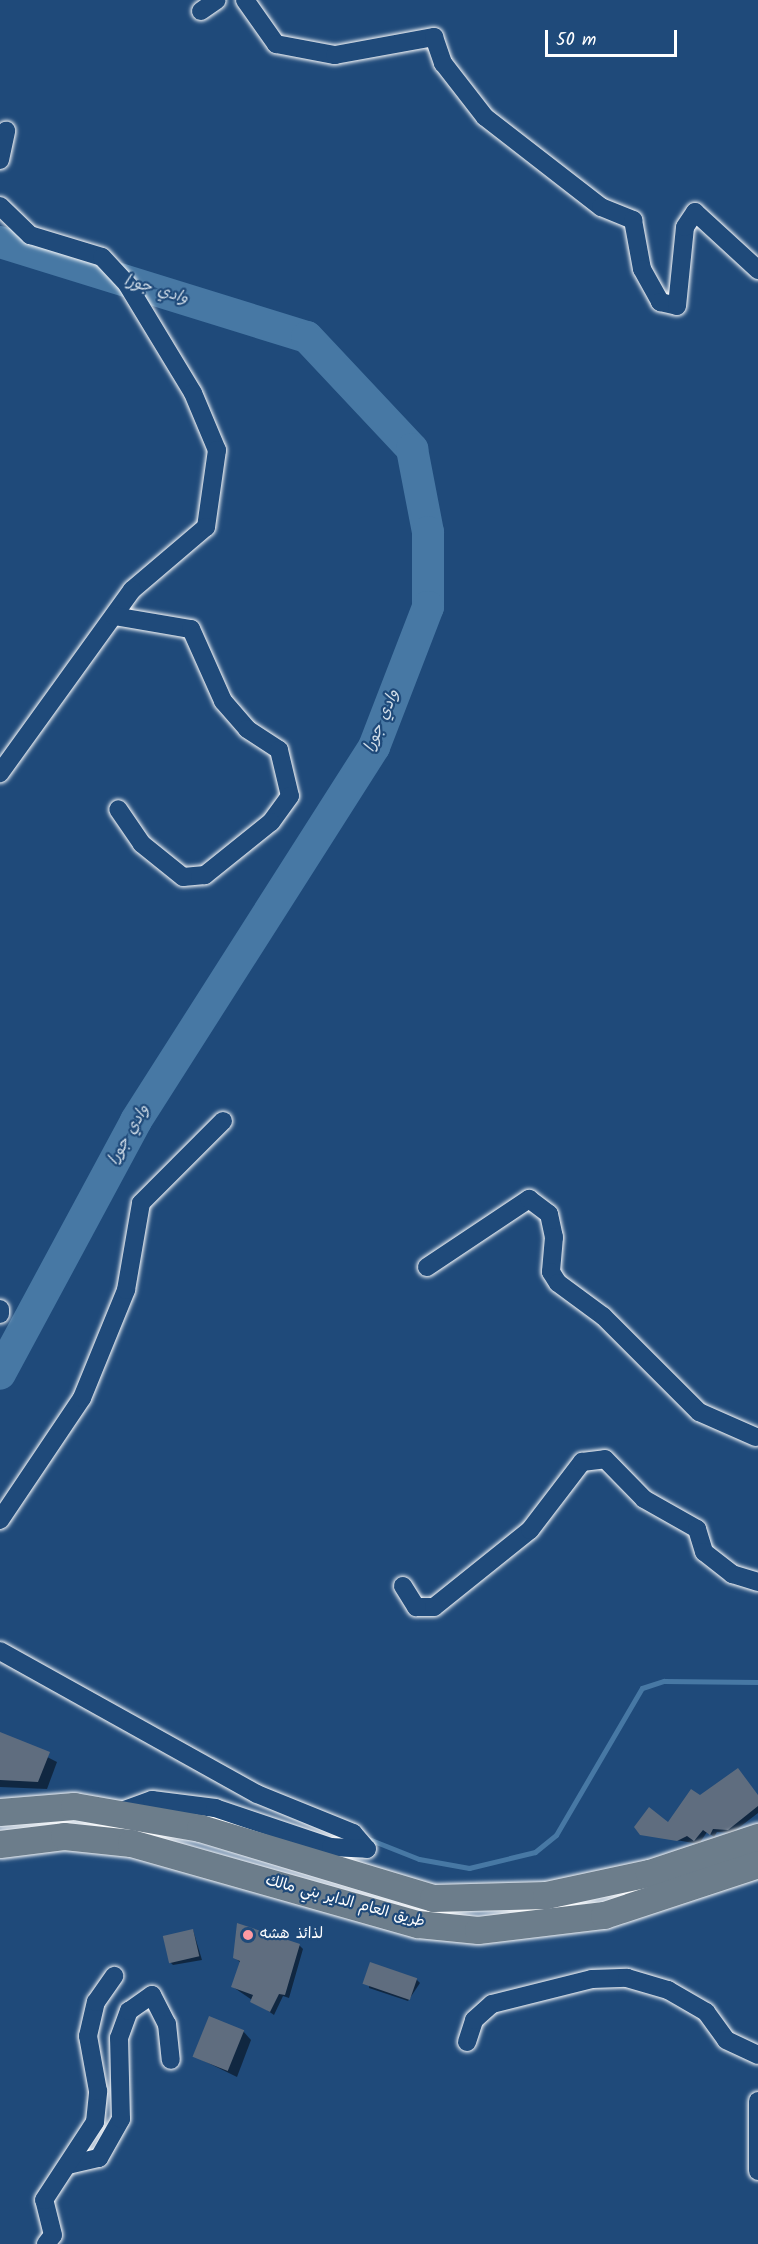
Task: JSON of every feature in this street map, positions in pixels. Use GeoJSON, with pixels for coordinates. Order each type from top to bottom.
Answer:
{"type":"FeatureCollection","features":[{"type":"Feature","properties":{"kind":"highway","name":"طريق العام الداير بني مالك"},"geometry":{"type":"LineString","coordinates":[[0,1812],[74,1806],[200,1828],[433,1898],[546,1895],[649,1873],[758,1837]]}},
{"type":"Feature","properties":{"kind":"highway","name":"طريق العام الداير بني مالك"},"geometry":{"type":"LineString","coordinates":[[0,1844],[64,1836],[131,1843],[418,1924],[478,1930],[604,1915],[758,1864]]}},
{"type":"Feature","properties":{"kind":"street"},"geometry":{"type":"LineString","coordinates":[[201,11],[217,0]]}},
{"type":"Feature","properties":{"kind":"street"},"geometry":{"type":"LineString","coordinates":[[246,0],[276,44],[335,55],[434,37],[443,63],[485,117],[601,207],[633,220],[642,269],[660,302],[677,306],[685,227],[695,212],[758,270]]}},
{"type":"Feature","properties":{"kind":"street"},"geometry":{"type":"LineString","coordinates":[[0,160],[6,131]]}},
{"type":"Feature","properties":{"kind":"street"},"geometry":{"type":"LineString","coordinates":[[0,206],[30,235],[102,257],[127,284],[193,393],[217,450],[206,527],[132,590],[0,773]]}},
{"type":"Feature","properties":{"kind":"street"},"geometry":{"type":"LineString","coordinates":[[114,616],[191,629],[223,701],[247,729],[279,750],[290,796],[271,822],[205,875],[183,877],[142,844],[118,809]]}},
{"type":"Feature","properties":{"kind":"street"},"geometry":{"type":"LineString","coordinates":[[0,1520],[82,1398],[126,1290],[141,1203],[223,1121]]}},
{"type":"Feature","properties":{"kind":"street"},"geometry":{"type":"LineString","coordinates":[[426,1267],[529,1198],[549,1214],[554,1237],[551,1272],[558,1283],[603,1316],[699,1412],[757,1438]]}},
{"type":"Feature","properties":{"kind":"street"},"geometry":{"type":"LineString","coordinates":[[0,1309],[0,1314]]}},
{"type":"Feature","properties":{"kind":"street"},"geometry":{"type":"LineString","coordinates":[[404,1586],[416,1606],[434,1607],[530,1530],[582,1462],[605,1459],[644,1499],[697,1529],[704,1552],[732,1574],[758,1582]]}},
{"type":"Feature","properties":{"kind":"street"},"geometry":{"type":"LineString","coordinates":[[0,1652],[258,1794],[353,1833],[367,1849],[331,1847],[215,1808],[152,1800],[118,1813]]}},
{"type":"Feature","properties":{"kind":"street"},"geometry":{"type":"LineString","coordinates":[[46,2244],[53,2235],[44,2200],[95,2122],[98,2091],[88,2036],[96,2002],[114,1976]]}},
{"type":"Feature","properties":{"kind":"street"},"geometry":{"type":"LineString","coordinates":[[467,2042],[474,2020],[492,2004],[592,1980],[627,1978],[668,1990],[706,2012],[726,2040],[758,2055]]}},
{"type":"Feature","properties":{"kind":"street"},"geometry":{"type":"LineString","coordinates":[[68,2165],[99,2158],[121,2119],[119,2038],[129,2011],[152,1995],[167,2024],[171,2060]]}},
{"type":"Feature","properties":{"kind":"street"},"geometry":{"type":"LineString","coordinates":[[758,2101],[758,2171]]}},
{"type":"Feature","properties":{"kind":"building"},"geometry":{"type":"Polygon","coordinates":[[[0,1732],[50,1752],[38,1782],[0,1780],[0,1732]]]}},
{"type":"Feature","properties":{"kind":"building"},"geometry":{"type":"Polygon","coordinates":[[[738,1768],[758,1795],[758,1806],[728,1830],[713,1829],[710,1835],[703,1830],[694,1841],[687,1836],[677,1841],[640,1835],[634,1827],[649,1807],[668,1822],[691,1789],[700,1795],[738,1768]]]}},
{"type":"Feature","properties":{"kind":"building"},"geometry":{"type":"Polygon","coordinates":[[[237,1923],[300,1944],[285,1995],[279,1994],[270,2012],[250,2002],[253,1995],[231,1987],[240,1961],[233,1958],[237,1923]]]}},
{"type":"Feature","properties":{"kind":"building"},"geometry":{"type":"Polygon","coordinates":[[[193,1929],[199,1956],[169,1963],[163,1936],[193,1929]]]}},
{"type":"Feature","properties":{"kind":"building"},"geometry":{"type":"Polygon","coordinates":[[[370,1962],[417,1978],[410,2000],[363,1984],[370,1962]]]}},
{"type":"Feature","properties":{"kind":"building"},"geometry":{"type":"Polygon","coordinates":[[[209,2016],[244,2030],[228,2071],[193,2057],[209,2016]]]}},
{"type":"Feature","properties":{"kind":"waterway","name":"وادي جورا"},"geometry":{"type":"LineString","coordinates":[[0,242],[307,337],[412,449],[428,532],[428,607],[374,747],[136,1121],[0,1374]]}},
{"type":"Feature","properties":{"kind":"waterway"},"geometry":{"type":"LineString","coordinates":[[366,1838],[419,1859],[469,1868],[535,1852],[556,1835],[642,1688],[664,1681],[758,1682]]}},
{"type":"Feature","properties":{"kind":"place","name":"لذائذ هشه"},"geometry":{"type":"Point","coordinates":[248,1935]}}]}
